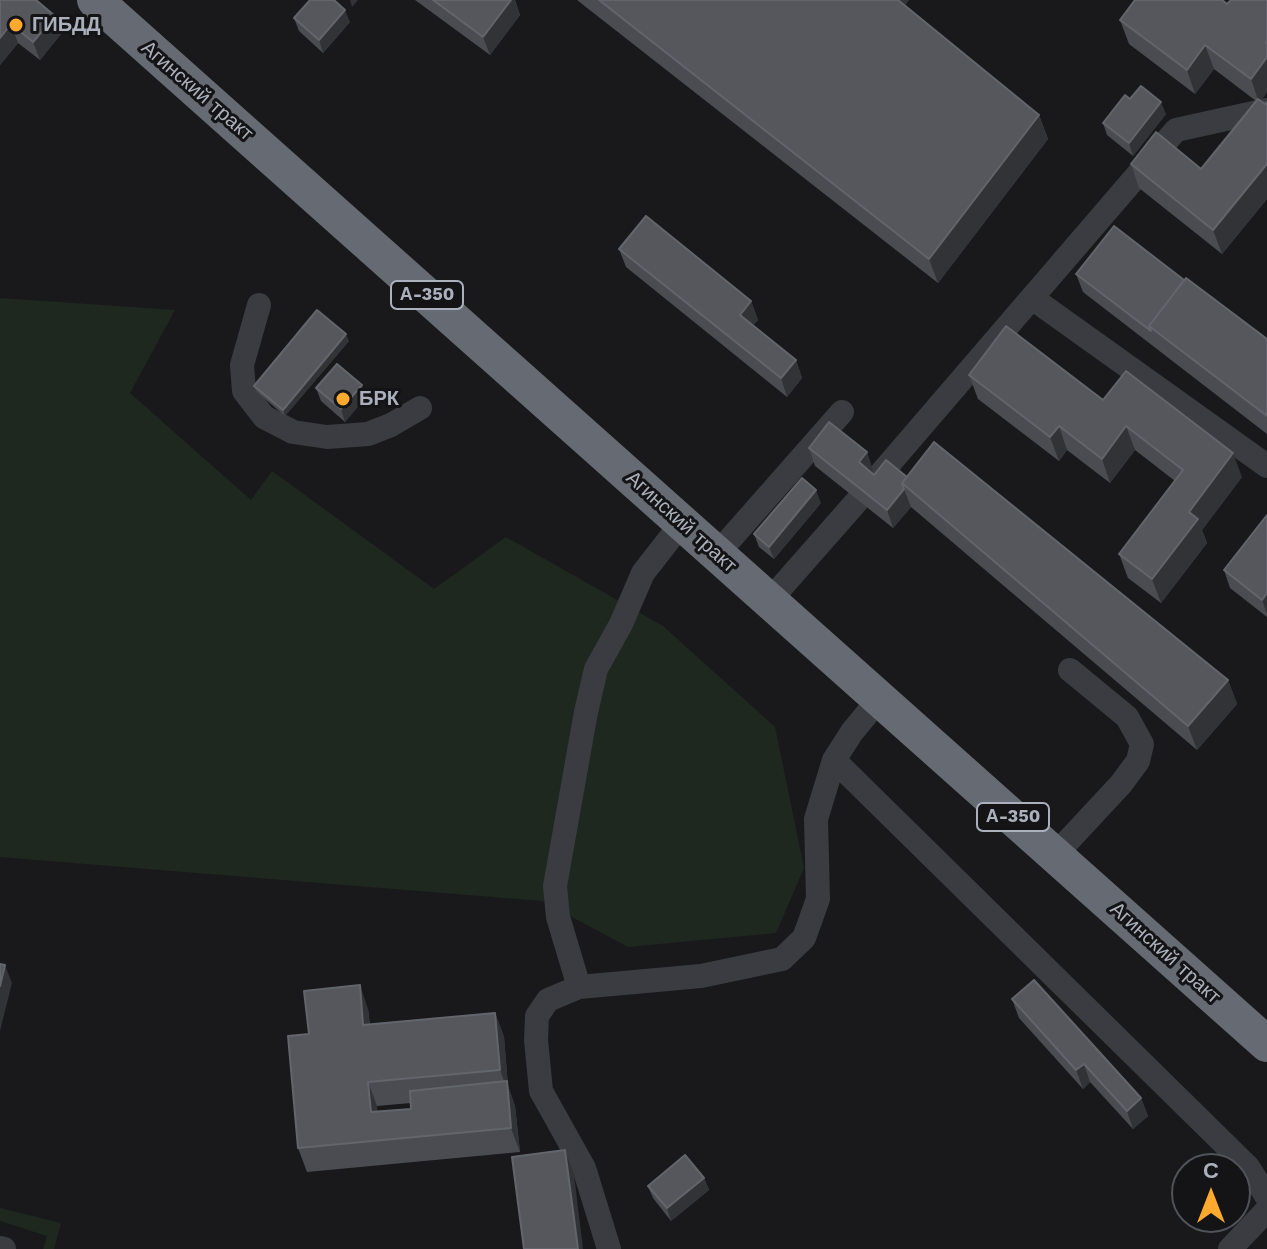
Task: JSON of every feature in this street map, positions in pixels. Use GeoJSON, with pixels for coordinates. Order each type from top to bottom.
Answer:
{"type":"FeatureCollection","features":[{"type":"Feature","properties":{"kind":"highway","name":"Агинский тракт"},"geometry":{"type":"LineString","coordinates":[[95,0],[1267,1044]]}},
{"type":"Feature","properties":{"kind":"street"},"geometry":{"type":"LineString","coordinates":[[770,600],[1176,130],[1267,110]]}},
{"type":"Feature","properties":{"kind":"street"},"geometry":{"type":"LineString","coordinates":[[1032,298],[1267,466]]}},
{"type":"Feature","properties":{"kind":"street"},"geometry":{"type":"LineString","coordinates":[[259,305],[242,365],[244,391],[264,417],[293,432],[327,437],[368,434],[420,408]]}},
{"type":"Feature","properties":{"kind":"street"},"geometry":{"type":"LineString","coordinates":[[717,554],[842,412]]}},
{"type":"Feature","properties":{"kind":"street"},"geometry":{"type":"LineString","coordinates":[[579,987],[558,917],[555,886],[586,712],[596,669],[621,624],[643,573],[682,523]]}},
{"type":"Feature","properties":{"kind":"street"},"geometry":{"type":"LineString","coordinates":[[1055,855],[1121,784],[1138,761],[1142,744],[1127,717],[1070,670]]}},
{"type":"Feature","properties":{"kind":"street"},"geometry":{"type":"LineString","coordinates":[[609,1249],[584,1168],[541,1091],[537,1016],[548,1000],[579,987],[701,976],[782,959],[804,938],[818,899],[816,819],[834,760],[880,698]]}},
{"type":"Feature","properties":{"kind":"street"},"geometry":{"type":"LineString","coordinates":[[834,760],[1248,1167],[1267,1197]]}},
{"type":"Feature","properties":{"kind":"street"},"geometry":{"type":"LineString","coordinates":[[1230,1249],[1267,1210]]}},
{"type":"Feature","properties":{"kind":"shaded area"},"geometry":{"type":"Polygon","coordinates":[[[0,298],[175,310],[130,393],[251,500],[272,471],[434,589],[506,537],[663,626],[775,727],[804,868],[776,933],[628,947],[542,901],[0,857],[0,298]]]}},
{"type":"Feature","properties":{"kind":"shaded area"},"geometry":{"type":"Polygon","coordinates":[[[0,1208],[61,1223],[54,1249],[43,1249],[47,1236],[0,1221],[0,1208]]]}},
{"type":"Feature","properties":{"kind":"building"},"geometry":{"type":"Polygon","coordinates":[[[0,0],[36,0],[55,16],[33,42],[11,24],[0,38],[0,0]]]}},
{"type":"Feature","properties":{"kind":"building"},"geometry":{"type":"Polygon","coordinates":[[[310,0],[334,0],[345,10],[319,40],[294,18],[310,0]]]}},
{"type":"Feature","properties":{"kind":"building"},"geometry":{"type":"Polygon","coordinates":[[[433,0],[511,0],[483,37],[433,0]]]}},
{"type":"Feature","properties":{"kind":"building"},"geometry":{"type":"Polygon","coordinates":[[[599,0],[898,0],[1039,115],[929,259],[599,0]]]}},
{"type":"Feature","properties":{"kind":"building"},"geometry":{"type":"Polygon","coordinates":[[[1135,0],[1222,0],[1227,4],[1231,0],[1267,0],[1267,57],[1251,79],[1205,45],[1187,70],[1120,20],[1135,0]]]}},
{"type":"Feature","properties":{"kind":"building"},"geometry":{"type":"Polygon","coordinates":[[[1141,86],[1161,102],[1129,143],[1103,123],[1125,95],[1130,99],[1141,86]]]}},
{"type":"Feature","properties":{"kind":"building"},"geometry":{"type":"Polygon","coordinates":[[[1258,99],[1265,104],[1267,102],[1267,164],[1213,230],[1131,164],[1156,132],[1201,169],[1258,99]]]}},
{"type":"Feature","properties":{"kind":"building"},"geometry":{"type":"Polygon","coordinates":[[[646,216],[751,301],[740,315],[796,360],[781,378],[619,249],[646,216]]]}},
{"type":"Feature","properties":{"kind":"building"},"geometry":{"type":"Polygon","coordinates":[[[1114,226],[1184,280],[1149,326],[1151,331],[1076,274],[1114,226]]]}},
{"type":"Feature","properties":{"kind":"building"},"geometry":{"type":"Polygon","coordinates":[[[1186,278],[1267,339],[1267,416],[1149,326],[1186,278]]]}},
{"type":"Feature","properties":{"kind":"building"},"geometry":{"type":"Polygon","coordinates":[[[317,310],[346,334],[283,410],[254,386],[317,310]]]}},
{"type":"Feature","properties":{"kind":"building"},"geometry":{"type":"Polygon","coordinates":[[[1006,326],[1103,400],[1126,371],[1233,453],[1189,512],[1198,519],[1152,579],[1119,554],[1183,470],[1126,426],[1102,459],[1059,426],[1050,437],[969,375],[1006,326]]]}},
{"type":"Feature","properties":{"kind":"building"},"geometry":{"type":"Polygon","coordinates":[[[337,364],[362,385],[341,409],[316,388],[337,364]]]}},
{"type":"Feature","properties":{"kind":"building"},"geometry":{"type":"Polygon","coordinates":[[[829,422],[867,452],[859,462],[874,475],[886,460],[907,477],[902,483],[904,489],[887,510],[809,448],[829,422]]]}},
{"type":"Feature","properties":{"kind":"building"},"geometry":{"type":"Polygon","coordinates":[[[934,442],[1228,680],[1188,726],[902,483],[934,442]]]}},
{"type":"Feature","properties":{"kind":"building"},"geometry":{"type":"Polygon","coordinates":[[[802,478],[816,490],[769,547],[754,534],[802,478]]]}},
{"type":"Feature","properties":{"kind":"building"},"geometry":{"type":"Polygon","coordinates":[[[1267,515],[1267,593],[1262,600],[1224,570],[1267,515]]]}},
{"type":"Feature","properties":{"kind":"building"},"geometry":{"type":"Polygon","coordinates":[[[0,964],[5,965],[0,986],[0,964]]]}},
{"type":"Feature","properties":{"kind":"building"},"geometry":{"type":"Polygon","coordinates":[[[1034,980],[1141,1098],[1127,1111],[1084,1064],[1076,1070],[1012,999],[1034,980]]]}},
{"type":"Feature","properties":{"kind":"building"},"geometry":{"type":"Polygon","coordinates":[[[360,985],[363,1025],[495,1013],[500,1070],[368,1082],[371,1112],[411,1109],[410,1091],[507,1081],[511,1128],[298,1148],[288,1036],[309,1034],[304,991],[360,985]]]}},
{"type":"Feature","properties":{"kind":"building"},"geometry":{"type":"Polygon","coordinates":[[[565,1150],[578,1249],[524,1249],[512,1157],[565,1150]]]}},
{"type":"Feature","properties":{"kind":"building"},"geometry":{"type":"Polygon","coordinates":[[[685,1155],[704,1178],[667,1208],[648,1186],[685,1155]]]}},
{"type":"Feature","properties":{"kind":"place","name":"ГИБДД"},"geometry":{"type":"Point","coordinates":[16,25]}},
{"type":"Feature","properties":{"kind":"place","name":"БРК"},"geometry":{"type":"Point","coordinates":[343,399]}}]}
